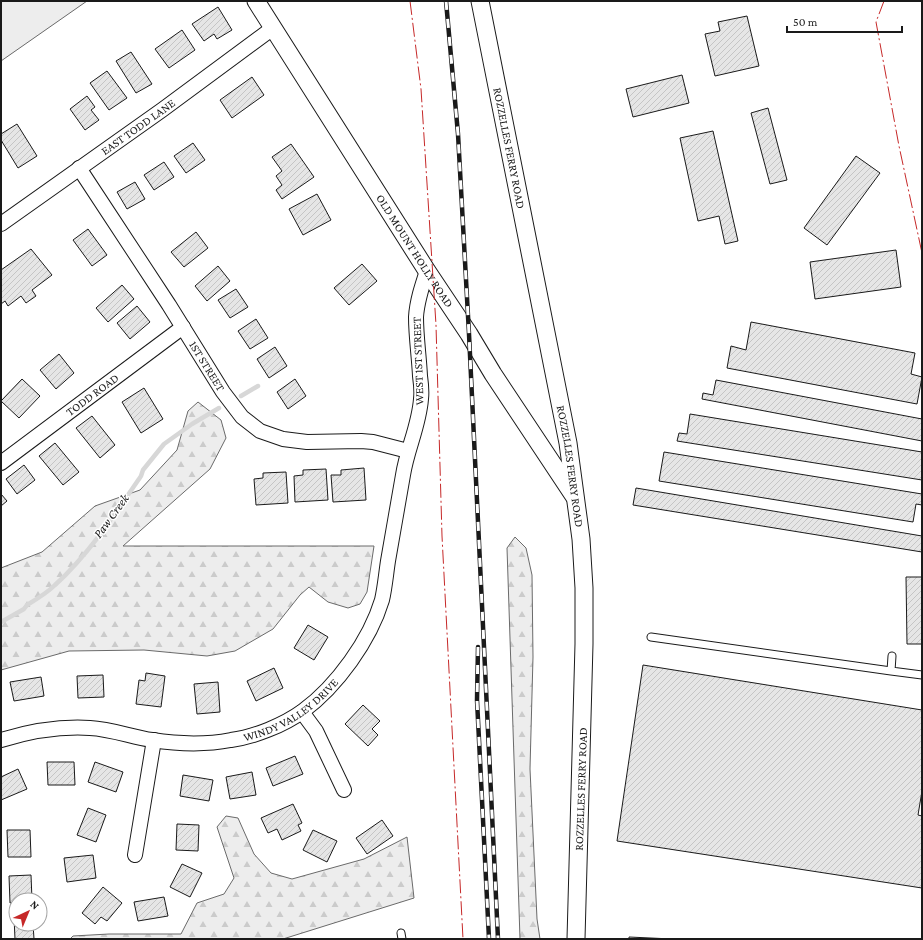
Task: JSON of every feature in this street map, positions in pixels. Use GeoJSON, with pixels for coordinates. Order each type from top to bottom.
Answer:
{"type":"FeatureCollection","features":[{"type":"Feature","properties":{"kind":"street","name":"OLD MOUNT HOLLY ROAD"},"geometry":{"type":"LineString","coordinates":[[256,1],[427,271],[469,334],[497,381],[576,499]]}},
{"type":"Feature","properties":{"kind":"street","name":"ROZZELLES FERRY ROAD"},"geometry":{"type":"LineString","coordinates":[[480,1],[568,442],[581,539],[584,616],[576,939]]}},
{"type":"Feature","properties":{"kind":"street","name":"EAST TODD LANE"},"geometry":{"type":"LineString","coordinates":[[1,224],[162,110],[273,28]]}},
{"type":"Feature","properties":{"kind":"street","name":"1ST STREET"},"geometry":{"type":"LineString","coordinates":[[79,168],[183,327],[222,392],[242,417],[260,431],[283,439],[299,441],[373,442],[408,451]]}},
{"type":"Feature","properties":{"kind":"street","name":"WEST 1ST STREET"},"geometry":{"type":"LineString","coordinates":[[408,451],[422,397],[416,318],[418,301],[427,271]]}},
{"type":"Feature","properties":{"kind":"street","name":"TODD ROAD"},"geometry":{"type":"LineString","coordinates":[[1,462],[183,327]]}},
{"type":"Feature","properties":{"kind":"street","name":"WINDY VALLEY DRIVE"},"geometry":{"type":"LineString","coordinates":[[1,740],[24,733],[55,728],[92,728],[154,740],[203,743],[231,740],[254,735],[278,725],[302,712],[321,696],[343,671],[359,649],[372,626],[382,599],[408,451]]}},
{"type":"Feature","properties":{"kind":"street"},"geometry":{"type":"LineString","coordinates":[[302,712],[316,730],[344,790]]}},
{"type":"Feature","properties":{"kind":"street"},"geometry":{"type":"LineString","coordinates":[[135,855],[154,740]]}},
{"type":"Feature","properties":{"kind":"lane"},"geometry":{"type":"LineString","coordinates":[[651,637],[922,675]]}},
{"type":"Feature","properties":{"kind":"lane"},"geometry":{"type":"LineString","coordinates":[[892,656],[892,671]]}},
{"type":"Feature","properties":{"kind":"green space"},"geometry":{"type":"Polygon","coordinates":[[[198,402],[221,420],[226,438],[210,469],[123,546],[374,546],[367,592],[360,604],[348,608],[328,602],[309,587],[300,595],[273,629],[235,651],[207,656],[144,650],[69,651],[1,670],[1,568],[42,552],[95,506],[140,490],[177,450],[188,411],[198,402]]]}},
{"type":"Feature","properties":{"kind":"green space"},"geometry":{"type":"Polygon","coordinates":[[[515,537],[526,548],[532,575],[533,657],[530,769],[537,919],[540,939],[520,939],[507,548],[515,537]]]}},
{"type":"Feature","properties":{"kind":"green space"},"geometry":{"type":"Polygon","coordinates":[[[226,816],[238,818],[254,854],[271,873],[292,879],[364,859],[407,837],[414,898],[283,939],[70,939],[73,936],[109,934],[181,934],[197,903],[224,894],[234,878],[217,827],[226,816]]]}},
{"type":"Feature","properties":{"kind":"shaded area"},"geometry":{"type":"Polygon","coordinates":[[[1,1],[87,1],[1,61],[1,1]]]}},
{"type":"Feature","properties":{"kind":"building"},"geometry":{"type":"Polygon","coordinates":[[[218,7],[232,30],[217,39],[214,34],[204,41],[192,24],[218,7]]]}},
{"type":"Feature","properties":{"kind":"building"},"geometry":{"type":"Polygon","coordinates":[[[747,16],[759,66],[715,76],[705,34],[720,31],[718,22],[747,16]]]}},
{"type":"Feature","properties":{"kind":"building"},"geometry":{"type":"Polygon","coordinates":[[[182,30],[195,50],[169,68],[155,49],[182,30]]]}},
{"type":"Feature","properties":{"kind":"building"},"geometry":{"type":"Polygon","coordinates":[[[131,52],[152,84],[136,93],[116,61],[131,52]]]}},
{"type":"Feature","properties":{"kind":"building"},"geometry":{"type":"Polygon","coordinates":[[[107,71],[127,98],[109,110],[90,83],[107,71]]]}},
{"type":"Feature","properties":{"kind":"building"},"geometry":{"type":"Polygon","coordinates":[[[682,75],[689,103],[633,117],[626,89],[682,75]]]}},
{"type":"Feature","properties":{"kind":"building"},"geometry":{"type":"Polygon","coordinates":[[[252,77],[264,95],[232,118],[220,100],[252,77]]]}},
{"type":"Feature","properties":{"kind":"building"},"geometry":{"type":"Polygon","coordinates":[[[87,96],[95,107],[91,110],[99,120],[85,130],[70,109],[87,96]]]}},
{"type":"Feature","properties":{"kind":"building"},"geometry":{"type":"Polygon","coordinates":[[[768,108],[787,180],[770,184],[751,113],[768,108]]]}},
{"type":"Feature","properties":{"kind":"building"},"geometry":{"type":"Polygon","coordinates":[[[17,124],[37,156],[18,168],[1,140],[1,134],[17,124]]]}},
{"type":"Feature","properties":{"kind":"building"},"geometry":{"type":"Polygon","coordinates":[[[713,131],[738,241],[725,244],[719,216],[698,221],[680,138],[713,131]]]}},
{"type":"Feature","properties":{"kind":"building"},"geometry":{"type":"Polygon","coordinates":[[[193,143],[205,160],[186,173],[174,156],[193,143]]]}},
{"type":"Feature","properties":{"kind":"building"},"geometry":{"type":"Polygon","coordinates":[[[291,144],[314,177],[282,199],[276,190],[282,185],[276,176],[282,171],[272,157],[291,144]]]}},
{"type":"Feature","properties":{"kind":"building"},"geometry":{"type":"Polygon","coordinates":[[[856,156],[880,173],[827,245],[804,228],[856,156]]]}},
{"type":"Feature","properties":{"kind":"building"},"geometry":{"type":"Polygon","coordinates":[[[164,162],[174,177],[154,190],[144,175],[164,162]]]}},
{"type":"Feature","properties":{"kind":"building"},"geometry":{"type":"Polygon","coordinates":[[[135,182],[145,199],[127,209],[117,192],[135,182]]]}},
{"type":"Feature","properties":{"kind":"building"},"geometry":{"type":"Polygon","coordinates":[[[317,194],[331,220],[303,235],[289,209],[317,194]]]}},
{"type":"Feature","properties":{"kind":"building"},"geometry":{"type":"Polygon","coordinates":[[[88,229],[107,255],[92,266],[73,240],[88,229]]]}},
{"type":"Feature","properties":{"kind":"building"},"geometry":{"type":"Polygon","coordinates":[[[196,232],[208,248],[184,267],[171,252],[196,232]]]}},
{"type":"Feature","properties":{"kind":"building"},"geometry":{"type":"Polygon","coordinates":[[[31,249],[52,275],[32,290],[36,296],[26,303],[21,296],[8,306],[5,301],[1,304],[1,270],[31,249]]]}},
{"type":"Feature","properties":{"kind":"building"},"geometry":{"type":"Polygon","coordinates":[[[896,250],[901,287],[815,299],[810,262],[896,250]]]}},
{"type":"Feature","properties":{"kind":"building"},"geometry":{"type":"Polygon","coordinates":[[[362,264],[377,281],[349,305],[334,288],[362,264]]]}},
{"type":"Feature","properties":{"kind":"building"},"geometry":{"type":"Polygon","coordinates":[[[218,266],[230,281],[207,301],[195,286],[218,266]]]}},
{"type":"Feature","properties":{"kind":"building"},"geometry":{"type":"Polygon","coordinates":[[[122,285],[134,299],[108,322],[96,308],[122,285]]]}},
{"type":"Feature","properties":{"kind":"building"},"geometry":{"type":"Polygon","coordinates":[[[236,289],[248,307],[230,318],[218,300],[236,289]]]}},
{"type":"Feature","properties":{"kind":"building"},"geometry":{"type":"Polygon","coordinates":[[[137,306],[150,322],[130,339],[117,323],[137,306]]]}},
{"type":"Feature","properties":{"kind":"building"},"geometry":{"type":"Polygon","coordinates":[[[256,319],[268,338],[250,349],[238,331],[256,319]]]}},
{"type":"Feature","properties":{"kind":"building"},"geometry":{"type":"Polygon","coordinates":[[[751,322],[915,353],[911,374],[922,377],[917,404],[727,368],[731,346],[746,350],[751,322]]]}},
{"type":"Feature","properties":{"kind":"building"},"geometry":{"type":"Polygon","coordinates":[[[275,347],[287,366],[269,378],[257,359],[275,347]]]}},
{"type":"Feature","properties":{"kind":"building"},"geometry":{"type":"Polygon","coordinates":[[[59,354],[74,373],[56,389],[40,370],[59,354]]]}},
{"type":"Feature","properties":{"kind":"building"},"geometry":{"type":"Polygon","coordinates":[[[22,379],[40,396],[19,418],[1,401],[22,379]]]}},
{"type":"Feature","properties":{"kind":"building"},"geometry":{"type":"Polygon","coordinates":[[[295,379],[306,396],[288,409],[277,392],[295,379]]]}},
{"type":"Feature","properties":{"kind":"building"},"geometry":{"type":"Polygon","coordinates":[[[716,380],[922,419],[922,441],[702,399],[703,393],[713,395],[716,380]]]}},
{"type":"Feature","properties":{"kind":"building"},"geometry":{"type":"Polygon","coordinates":[[[144,388],[163,419],[141,433],[122,402],[144,388]]]}},
{"type":"Feature","properties":{"kind":"building"},"geometry":{"type":"Polygon","coordinates":[[[690,414],[922,452],[922,480],[677,441],[679,433],[687,434],[690,414]]]}},
{"type":"Feature","properties":{"kind":"building"},"geometry":{"type":"Polygon","coordinates":[[[92,416],[115,445],[100,458],[76,428],[92,416]]]}},
{"type":"Feature","properties":{"kind":"building"},"geometry":{"type":"Polygon","coordinates":[[[55,443],[79,472],[63,485],[39,456],[55,443]]]}},
{"type":"Feature","properties":{"kind":"building"},"geometry":{"type":"Polygon","coordinates":[[[664,452],[922,494],[922,505],[916,504],[913,522],[659,481],[664,452]]]}},
{"type":"Feature","properties":{"kind":"building"},"geometry":{"type":"Polygon","coordinates":[[[24,465],[35,480],[17,494],[6,479],[24,465]]]}},
{"type":"Feature","properties":{"kind":"building"},"geometry":{"type":"Polygon","coordinates":[[[364,468],[366,500],[333,502],[331,475],[341,475],[341,470],[364,468]]]}},
{"type":"Feature","properties":{"kind":"building"},"geometry":{"type":"Polygon","coordinates":[[[326,469],[328,500],[295,502],[294,476],[303,475],[303,470],[326,469]]]}},
{"type":"Feature","properties":{"kind":"building"},"geometry":{"type":"Polygon","coordinates":[[[286,472],[288,503],[256,505],[254,479],[263,478],[263,473],[286,472]]]}},
{"type":"Feature","properties":{"kind":"building"},"geometry":{"type":"Polygon","coordinates":[[[636,488],[922,536],[922,552],[633,505],[636,488]]]}},
{"type":"Feature","properties":{"kind":"building"},"geometry":{"type":"Polygon","coordinates":[[[1,494],[7,501],[1,506],[1,494]]]}},
{"type":"Feature","properties":{"kind":"building"},"geometry":{"type":"Polygon","coordinates":[[[906,577],[922,577],[922,644],[907,644],[906,577]]]}},
{"type":"Feature","properties":{"kind":"building"},"geometry":{"type":"Polygon","coordinates":[[[308,625],[328,637],[314,660],[294,648],[308,625]]]}},
{"type":"Feature","properties":{"kind":"building"},"geometry":{"type":"Polygon","coordinates":[[[643,665],[922,710],[922,791],[918,815],[922,816],[922,888],[617,841],[643,665]]]}},
{"type":"Feature","properties":{"kind":"building"},"geometry":{"type":"Polygon","coordinates":[[[274,668],[283,688],[256,701],[247,681],[274,668]]]}},
{"type":"Feature","properties":{"kind":"building"},"geometry":{"type":"Polygon","coordinates":[[[146,673],[165,676],[161,707],[136,704],[139,680],[145,681],[146,673]]]}},
{"type":"Feature","properties":{"kind":"building"},"geometry":{"type":"Polygon","coordinates":[[[103,675],[104,697],[78,698],[77,676],[103,675]]]}},
{"type":"Feature","properties":{"kind":"building"},"geometry":{"type":"Polygon","coordinates":[[[41,677],[44,696],[14,701],[10,682],[41,677]]]}},
{"type":"Feature","properties":{"kind":"building"},"geometry":{"type":"Polygon","coordinates":[[[218,682],[220,712],[197,714],[194,684],[218,682]]]}},
{"type":"Feature","properties":{"kind":"building"},"geometry":{"type":"Polygon","coordinates":[[[363,705],[380,721],[372,729],[378,735],[368,746],[345,724],[363,705]]]}},
{"type":"Feature","properties":{"kind":"building"},"geometry":{"type":"Polygon","coordinates":[[[295,756],[303,774],[273,786],[266,768],[295,756]]]}},
{"type":"Feature","properties":{"kind":"building"},"geometry":{"type":"Polygon","coordinates":[[[47,762],[74,762],[75,785],[48,785],[47,762]]]}},
{"type":"Feature","properties":{"kind":"building"},"geometry":{"type":"Polygon","coordinates":[[[95,762],[123,772],[116,792],[88,782],[95,762]]]}},
{"type":"Feature","properties":{"kind":"building"},"geometry":{"type":"Polygon","coordinates":[[[18,769],[27,789],[1,800],[1,777],[18,769]]]}},
{"type":"Feature","properties":{"kind":"building"},"geometry":{"type":"Polygon","coordinates":[[[252,772],[256,795],[230,799],[226,777],[252,772]]]}},
{"type":"Feature","properties":{"kind":"building"},"geometry":{"type":"Polygon","coordinates":[[[183,775],[213,780],[209,801],[180,796],[183,775]]]}},
{"type":"Feature","properties":{"kind":"building"},"geometry":{"type":"Polygon","coordinates":[[[293,804],[302,823],[298,825],[301,831],[282,840],[277,829],[268,833],[261,818],[293,804]]]}},
{"type":"Feature","properties":{"kind":"building"},"geometry":{"type":"Polygon","coordinates":[[[88,808],[106,815],[96,842],[77,835],[88,808]]]}},
{"type":"Feature","properties":{"kind":"building"},"geometry":{"type":"Polygon","coordinates":[[[382,820],[393,836],[367,854],[356,838],[382,820]]]}},
{"type":"Feature","properties":{"kind":"building"},"geometry":{"type":"Polygon","coordinates":[[[177,824],[199,825],[198,851],[176,850],[177,824]]]}},
{"type":"Feature","properties":{"kind":"building"},"geometry":{"type":"Polygon","coordinates":[[[7,830],[30,830],[31,857],[8,857],[7,830]]]}},
{"type":"Feature","properties":{"kind":"building"},"geometry":{"type":"Polygon","coordinates":[[[313,830],[337,841],[327,862],[303,850],[313,830]]]}},
{"type":"Feature","properties":{"kind":"building"},"geometry":{"type":"Polygon","coordinates":[[[93,855],[96,878],[67,882],[64,858],[93,855]]]}},
{"type":"Feature","properties":{"kind":"building"},"geometry":{"type":"Polygon","coordinates":[[[182,864],[202,873],[190,897],[170,887],[182,864]]]}},
{"type":"Feature","properties":{"kind":"building"},"geometry":{"type":"Polygon","coordinates":[[[31,875],[32,892],[10,892],[9,876],[31,875]]]}},
{"type":"Feature","properties":{"kind":"building"},"geometry":{"type":"Polygon","coordinates":[[[103,887],[122,903],[107,921],[101,917],[95,924],[82,913],[103,887]]]}},
{"type":"Feature","properties":{"kind":"building"},"geometry":{"type":"Polygon","coordinates":[[[164,897],[168,916],[138,921],[134,902],[164,897]]]}},
{"type":"Feature","properties":{"kind":"building"},"geometry":{"type":"Polygon","coordinates":[[[15,932],[34,932],[34,939],[15,939],[15,932]]]}},
{"type":"Feature","properties":{"kind":"building"},"geometry":{"type":"Polygon","coordinates":[[[629,937],[672,939],[629,939],[629,937]]]}},
{"type":"Feature","properties":{"kind":"waterway","name":"Paw Creek"},"geometry":{"type":"LineString","coordinates":[[241,396],[258,386]]}},
{"type":"Feature","properties":{"kind":"waterway","name":"Paw Creek"},"geometry":{"type":"LineString","coordinates":[[1,622],[24,609],[27,605],[49,591],[79,560],[111,519],[141,476],[143,470],[164,444],[192,424],[219,408]]}},
{"type":"Feature","properties":{"kind":"railway"},"geometry":{"type":"LineString","coordinates":[[446,1],[458,134],[498,939]]}},
{"type":"Feature","properties":{"kind":"railway"},"geometry":{"type":"LineString","coordinates":[[478,647],[477,700],[489,939]]}},
{"type":"Feature","properties":{"kind":"power"},"geometry":{"type":"LineString","coordinates":[[410,1],[421,89],[436,325],[442,536],[463,939]]}},
{"type":"Feature","properties":{"kind":"power"},"geometry":{"type":"LineString","coordinates":[[884,1],[876,22],[899,146],[922,253]]}}]}
